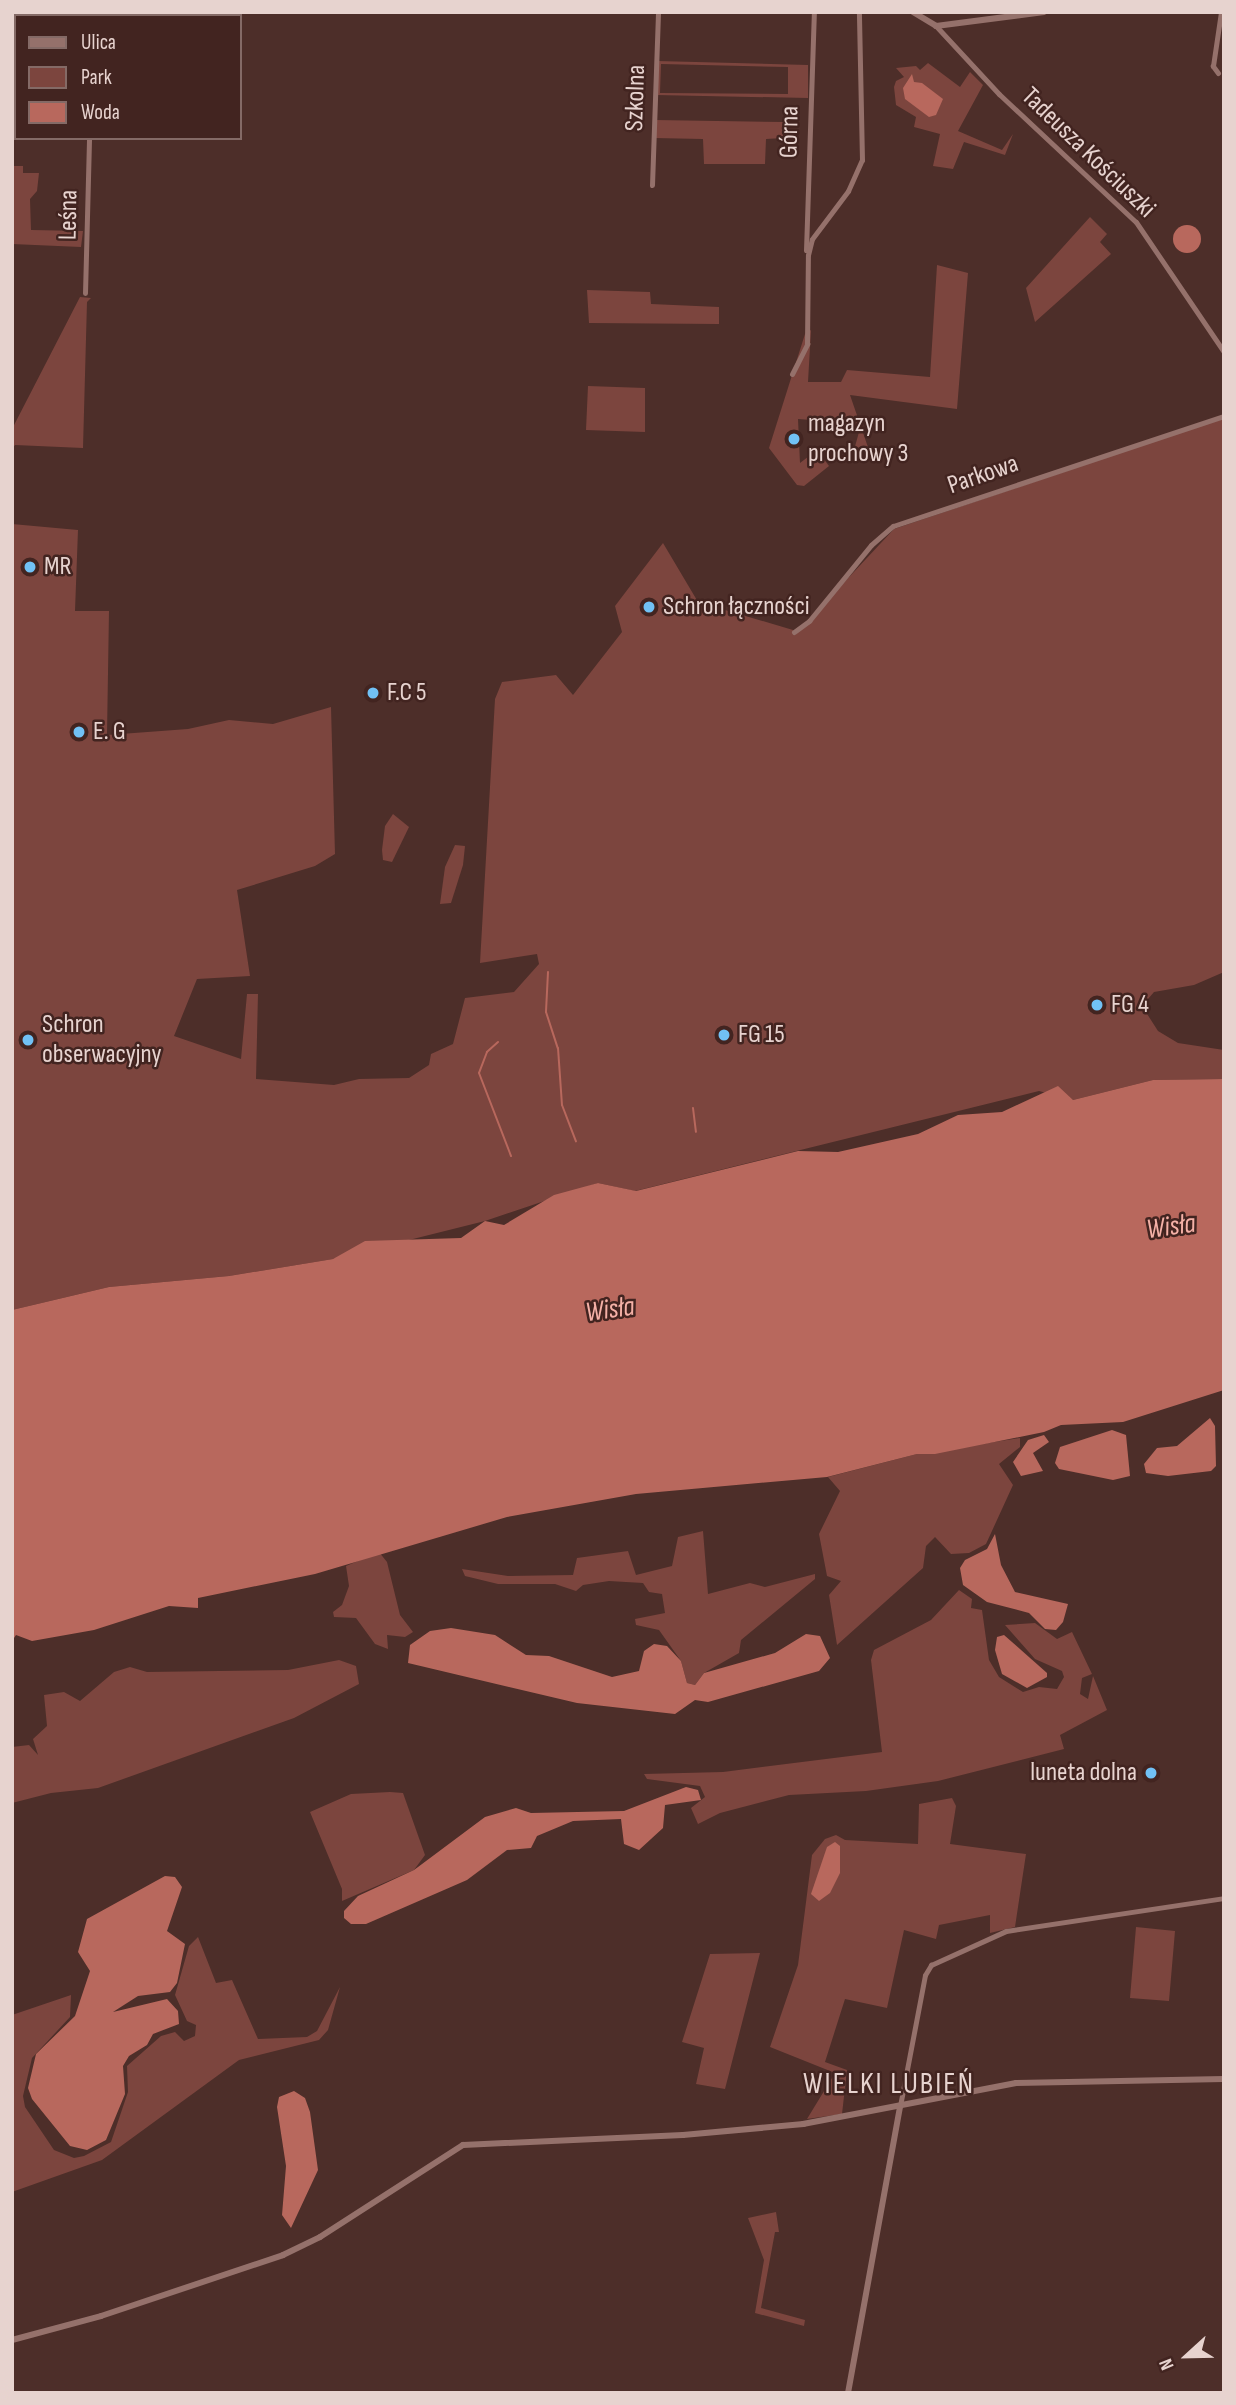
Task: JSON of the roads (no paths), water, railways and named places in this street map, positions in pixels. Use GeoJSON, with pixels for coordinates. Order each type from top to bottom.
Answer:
{"type":"FeatureCollection","features":[{"type":"Feature","properties":{"kind":"street","name":"Szkolna"},"geometry":{"type":"LineString","coordinates":[[653,186],[658,12]]}},
{"type":"Feature","properties":{"kind":"street","name":"Górna"},"geometry":{"type":"LineString","coordinates":[[792,374],[807,344],[814,12]]}},
{"type":"Feature","properties":{"kind":"street"},"geometry":{"type":"LineString","coordinates":[[808,252],[818,228],[848,191],[862,160],[859,12]]}},
{"type":"Feature","properties":{"kind":"street"},"geometry":{"type":"LineString","coordinates":[[913,12],[936,26],[1012,14],[1044,12]]}},
{"type":"Feature","properties":{"kind":"street"},"geometry":{"type":"LineString","coordinates":[[1218,73],[1213,66],[1221,12]]}},
{"type":"Feature","properties":{"kind":"street","name":"Tadeusza Kościuszki"},"geometry":{"type":"LineString","coordinates":[[936,26],[999,94],[1136,222],[1224,352]]}},
{"type":"Feature","properties":{"kind":"street","name":"Leśna"},"geometry":{"type":"LineString","coordinates":[[85,293],[89,140]]}},
{"type":"Feature","properties":{"kind":"street","name":"Parkowa"},"geometry":{"type":"LineString","coordinates":[[794,632],[809,621],[871,545],[893,526],[1224,416]]}},
{"type":"Feature","properties":{"kind":"street"},"geometry":{"type":"LineString","coordinates":[[848,2393],[925,1975],[932,1965],[1006,1931],[1224,1898]]}},
{"type":"Feature","properties":{"kind":"street"},"geometry":{"type":"LineString","coordinates":[[12,2340],[101,2316],[283,2255],[320,2237],[463,2145],[696,2134],[803,2124],[1016,2083],[1224,2079]]}},
{"type":"Feature","properties":{"kind":"water"},"geometry":{"type":"Polygon","coordinates":[[[912,74],[914,82],[922,83],[943,99],[936,115],[929,117],[905,99],[903,88],[912,74]]]}},
{"type":"Feature","properties":{"kind":"water"},"geometry":{"type":"Polygon","coordinates":[[[1187,225],[1197,229],[1201,239],[1197,249],[1187,253],[1177,249],[1173,239],[1177,229],[1187,225]]]}},
{"type":"Feature","properties":{"kind":"water","name":"Wisła"},"geometry":{"type":"Polygon","coordinates":[[[1224,1079],[1224,1390],[1123,1422],[1061,1425],[1044,1432],[935,1454],[917,1454],[827,1477],[636,1494],[507,1517],[315,1574],[198,1598],[198,1608],[169,1606],[94,1630],[32,1641],[16,1635],[12,1641],[12,1310],[109,1287],[229,1276],[333,1259],[365,1241],[461,1238],[485,1221],[504,1225],[554,1195],[598,1183],[636,1191],[798,1151],[838,1152],[918,1134],[958,1115],[1002,1112],[1058,1086],[1073,1100],[1153,1080],[1224,1079]]]}},
{"type":"Feature","properties":{"kind":"water"},"geometry":{"type":"Polygon","coordinates":[[[1210,1418],[1215,1426],[1216,1466],[1211,1471],[1168,1476],[1146,1473],[1144,1464],[1157,1448],[1177,1446],[1210,1418]]]}},
{"type":"Feature","properties":{"kind":"water"},"geometry":{"type":"Polygon","coordinates":[[[1112,1430],[1126,1435],[1130,1476],[1113,1480],[1059,1469],[1055,1463],[1060,1447],[1112,1430]]]}},
{"type":"Feature","properties":{"kind":"water"},"geometry":{"type":"Polygon","coordinates":[[[1044,1435],[1049,1442],[1033,1453],[1043,1471],[1021,1476],[1013,1462],[1028,1440],[1044,1435]]]}},
{"type":"Feature","properties":{"kind":"water"},"geometry":{"type":"Polygon","coordinates":[[[995,1534],[1001,1565],[1015,1592],[1068,1604],[1063,1622],[1056,1630],[1045,1629],[1029,1613],[987,1602],[963,1585],[960,1568],[965,1560],[987,1549],[995,1534]]]}},
{"type":"Feature","properties":{"kind":"water"},"geometry":{"type":"Polygon","coordinates":[[[451,1628],[495,1635],[526,1655],[549,1656],[612,1677],[639,1671],[644,1651],[654,1644],[667,1646],[681,1661],[687,1683],[695,1685],[704,1673],[775,1653],[806,1634],[820,1636],[830,1658],[819,1671],[708,1702],[695,1700],[675,1714],[577,1703],[408,1663],[410,1645],[430,1631],[451,1628]]]}},
{"type":"Feature","properties":{"kind":"water"},"geometry":{"type":"Polygon","coordinates":[[[1004,1635],[1047,1673],[1047,1677],[1027,1688],[1002,1674],[995,1650],[997,1637],[1004,1635]]]}},
{"type":"Feature","properties":{"kind":"water"},"geometry":{"type":"Polygon","coordinates":[[[686,1787],[698,1790],[701,1800],[665,1805],[663,1828],[639,1850],[624,1844],[621,1819],[573,1821],[537,1836],[531,1848],[507,1850],[467,1880],[366,1924],[351,1924],[344,1918],[344,1911],[358,1896],[414,1870],[485,1817],[516,1808],[531,1813],[624,1811],[686,1787]]]}},
{"type":"Feature","properties":{"kind":"water"},"geometry":{"type":"Polygon","coordinates":[[[835,1842],[840,1846],[840,1873],[830,1893],[819,1901],[811,1894],[827,1847],[835,1842]]]}},
{"type":"Feature","properties":{"kind":"water"},"geometry":{"type":"Polygon","coordinates":[[[165,1876],[175,1877],[182,1887],[167,1931],[185,1944],[177,1983],[170,1992],[138,1996],[113,2012],[167,1999],[178,2011],[179,2024],[153,2034],[147,2045],[129,2056],[123,2066],[125,2094],[106,2140],[87,2150],[70,2146],[32,2099],[28,2088],[36,2054],[75,2016],[90,1971],[78,1952],[87,1919],[165,1876]]]}},
{"type":"Feature","properties":{"kind":"water"},"geometry":{"type":"Polygon","coordinates":[[[294,2091],[305,2098],[310,2112],[318,2170],[291,2228],[282,2215],[286,2166],[277,2107],[279,2097],[294,2091]]]}},
{"type":"Feature","properties":{"kind":"waterway"},"geometry":{"type":"LineString","coordinates":[[548,972],[546,1012],[558,1048],[562,1105],[576,1141]]}},
{"type":"Feature","properties":{"kind":"waterway"},"geometry":{"type":"LineString","coordinates":[[498,1042],[487,1052],[479,1073],[511,1156]]}},
{"type":"Feature","properties":{"kind":"waterway"},"geometry":{"type":"LineString","coordinates":[[693,1108],[696,1132]]}},
{"type":"Feature","properties":{"kind":"place","name":"magazyn prochowy 3"},"geometry":{"type":"Point","coordinates":[794,439]}},
{"type":"Feature","properties":{"kind":"place","name":"MR"},"geometry":{"type":"Point","coordinates":[30,567]}},
{"type":"Feature","properties":{"kind":"place","name":"Schron łączności"},"geometry":{"type":"Point","coordinates":[649,607]}},
{"type":"Feature","properties":{"kind":"place","name":"F.C 5"},"geometry":{"type":"Point","coordinates":[373,693]}},
{"type":"Feature","properties":{"kind":"place","name":"E. G"},"geometry":{"type":"Point","coordinates":[79,732]}},
{"type":"Feature","properties":{"kind":"place","name":"FG 4"},"geometry":{"type":"Point","coordinates":[1097,1005]}},
{"type":"Feature","properties":{"kind":"place","name":"FG 15"},"geometry":{"type":"Point","coordinates":[724,1035]}},
{"type":"Feature","properties":{"kind":"place","name":"Schron obserwacyjny"},"geometry":{"type":"Point","coordinates":[28,1040]}},
{"type":"Feature","properties":{"kind":"place","name":"luneta dolna"},"geometry":{"type":"Point","coordinates":[1151,1773]}},
{"type":"Feature","properties":{"kind":"district","name":"WIELKI LUBIEŃ"},"geometry":{"type":"Point","coordinates":[889,2084]}}]}
